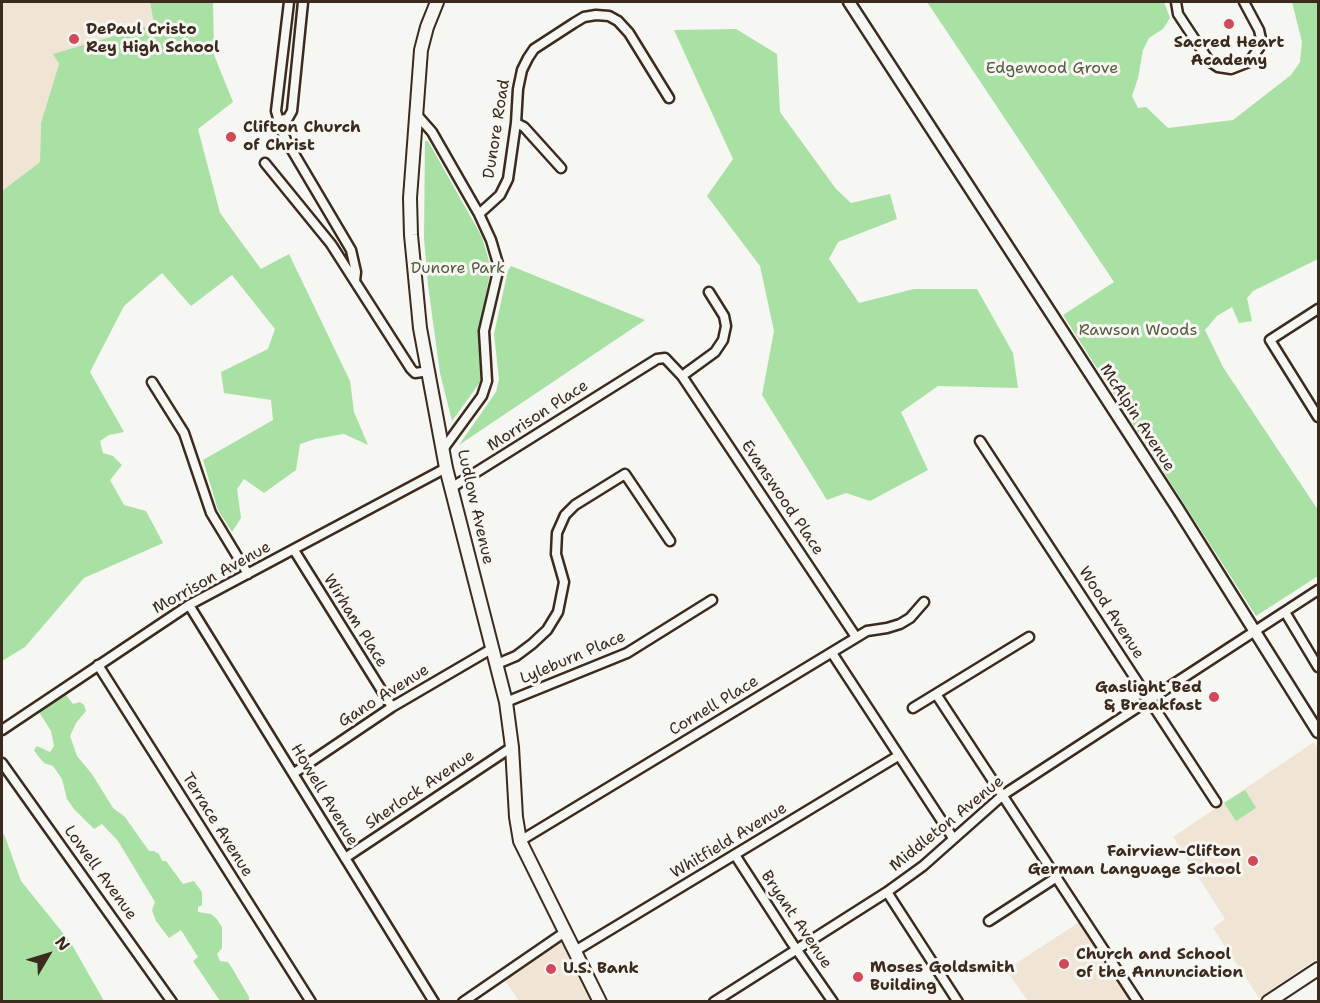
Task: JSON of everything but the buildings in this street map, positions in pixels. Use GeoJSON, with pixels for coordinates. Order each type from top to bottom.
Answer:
{"type":"FeatureCollection","features":[{"type":"Feature","properties":{"kind":"main road","name":"Ludlow Avenue"},"geometry":{"type":"LineString","coordinates":[[437,2],[422,50],[410,198],[411,235],[420,328],[446,468],[506,702],[520,840],[600,1002]]}},
{"type":"Feature","properties":{"kind":"main road"},"geometry":{"type":"LineString","coordinates":[[1268,1002],[1318,969]]}},
{"type":"Feature","properties":{"kind":"street"},"geometry":{"type":"LineString","coordinates":[[289,2],[276,111],[286,140],[351,250],[356,272],[355,281]]}},
{"type":"Feature","properties":{"kind":"street"},"geometry":{"type":"LineString","coordinates":[[281,120],[288,118],[292,111],[303,2]]}},
{"type":"Feature","properties":{"kind":"street","name":"McAlpin Avenue"},"geometry":{"type":"LineString","coordinates":[[849,2],[1172,499],[1318,732]]}},
{"type":"Feature","properties":{"kind":"street"},"geometry":{"type":"LineString","coordinates":[[1176,2],[1178,14],[1209,61],[1218,68],[1231,69],[1249,62],[1259,48],[1261,39],[1259,30],[1244,2]]}},
{"type":"Feature","properties":{"kind":"street","name":"Dunore Road"},"geometry":{"type":"LineString","coordinates":[[479,214],[500,195],[508,179],[516,123],[518,88],[522,70],[528,58],[534,49],[584,17],[609,16],[624,26],[669,99]]}},
{"type":"Feature","properties":{"kind":"street"},"geometry":{"type":"LineString","coordinates":[[417,115],[432,132],[479,214],[491,240],[499,267],[484,332],[487,381],[482,396],[444,448]]}},
{"type":"Feature","properties":{"kind":"street"},"geometry":{"type":"LineString","coordinates":[[516,123],[524,127],[561,168]]}},
{"type":"Feature","properties":{"kind":"street"},"geometry":{"type":"LineString","coordinates":[[265,163],[331,244],[411,369],[415,373],[429,371]]}},
{"type":"Feature","properties":{"kind":"street"},"geometry":{"type":"LineString","coordinates":[[682,375],[715,352],[723,340],[726,326],[724,316],[709,292]]}},
{"type":"Feature","properties":{"kind":"street"},"geometry":{"type":"LineString","coordinates":[[1318,309],[1270,340],[1318,417]]}},
{"type":"Feature","properties":{"kind":"street","name":"Evanswood Place"},"geometry":{"type":"LineString","coordinates":[[641,369],[657,359],[665,358],[682,375],[856,637]]}},
{"type":"Feature","properties":{"kind":"street","name":"Morrison Place"},"geometry":{"type":"LineString","coordinates":[[451,488],[641,369]]}},
{"type":"Feature","properties":{"kind":"street"},"geometry":{"type":"LineString","coordinates":[[152,382],[184,433],[211,513],[248,574]]}},
{"type":"Feature","properties":{"kind":"street","name":"Wood Avenue"},"geometry":{"type":"LineString","coordinates":[[980,441],[1216,802]]}},
{"type":"Feature","properties":{"kind":"street","name":"Morrison Avenue"},"geometry":{"type":"LineString","coordinates":[[2,730],[189,605],[446,468]]}},
{"type":"Feature","properties":{"kind":"street"},"geometry":{"type":"LineString","coordinates":[[497,664],[532,644],[547,630],[556,615],[564,582],[556,554],[557,533],[565,515],[574,505],[625,474],[670,541]]}},
{"type":"Feature","properties":{"kind":"street","name":"Wirham Place"},"geometry":{"type":"LineString","coordinates":[[294,550],[392,707]]}},
{"type":"Feature","properties":{"kind":"street","name":"Middleton Avenue"},"geometry":{"type":"LineString","coordinates":[[715,1001],[887,892],[923,866],[1003,795],[1318,590]]}},
{"type":"Feature","properties":{"kind":"street","name":"Lyleburn Place"},"geometry":{"type":"LineString","coordinates":[[506,702],[627,653],[712,600]]}},
{"type":"Feature","properties":{"kind":"street","name":"Cornell Place"},"geometry":{"type":"LineString","coordinates":[[520,840],[856,637],[867,631],[900,624],[910,618],[924,602]]}},
{"type":"Feature","properties":{"kind":"street","name":"Howell Avenue"},"geometry":{"type":"LineString","coordinates":[[189,605],[434,1002]]}},
{"type":"Feature","properties":{"kind":"street"},"geometry":{"type":"LineString","coordinates":[[1285,612],[1318,667]]}},
{"type":"Feature","properties":{"kind":"street"},"geometry":{"type":"LineString","coordinates":[[913,708],[1029,637]]}},
{"type":"Feature","properties":{"kind":"street","name":"Gano Avenue"},"geometry":{"type":"LineString","coordinates":[[294,773],[392,707],[493,648]]}},
{"type":"Feature","properties":{"kind":"street"},"geometry":{"type":"LineString","coordinates":[[832,653],[953,838]]}},
{"type":"Feature","properties":{"kind":"street","name":"Terrace Avenue"},"geometry":{"type":"LineString","coordinates":[[98,665],[311,1002]]}},
{"type":"Feature","properties":{"kind":"street"},"geometry":{"type":"LineString","coordinates":[[936,694],[1138,1002]]}},
{"type":"Feature","properties":{"kind":"street","name":"Sherlock Avenue"},"geometry":{"type":"LineString","coordinates":[[345,858],[512,747]]}},
{"type":"Feature","properties":{"kind":"street","name":"Whitfield Avenue"},"geometry":{"type":"LineString","coordinates":[[575,951],[898,756]]}},
{"type":"Feature","properties":{"kind":"street","name":"Lowell Avenue"},"geometry":{"type":"LineString","coordinates":[[2,763],[172,1002]]}},
{"type":"Feature","properties":{"kind":"street","name":"Bryant Avenue"},"geometry":{"type":"LineString","coordinates":[[735,855],[832,1002]]}},
{"type":"Feature","properties":{"kind":"street"},"geometry":{"type":"LineString","coordinates":[[989,921],[1057,877]]}},
{"type":"Feature","properties":{"kind":"street"},"geometry":{"type":"LineString","coordinates":[[887,892],[958,1002]]}},
{"type":"Feature","properties":{"kind":"street"},"geometry":{"type":"LineString","coordinates":[[464,1002],[565,932]]}},
{"type":"Feature","properties":{"kind":"shaded area"},"geometry":{"type":"Polygon","coordinates":[[[2,2],[150,2],[154,24],[54,54],[59,64],[41,123],[40,162],[2,191],[2,2]]]}},
{"type":"Feature","properties":{"kind":"shaded area","name":"Fairview-Clifton German Language School"},"geometry":{"type":"Polygon","coordinates":[[[1314,742],[1318,749],[1318,958],[1259,998],[1213,928],[1225,919],[1173,837],[1314,742]]]}},
{"type":"Feature","properties":{"kind":"shaded area","name":"Church and School of the Annunciation"},"geometry":{"type":"Polygon","coordinates":[[[1084,919],[1138,1001],[1028,1001],[1006,970],[1084,919]]]}},
{"type":"Feature","properties":{"kind":"shaded area"},"geometry":{"type":"Polygon","coordinates":[[[573,934],[608,1001],[519,1001],[504,979],[573,934]]]}},
{"type":"Feature","properties":{"kind":"green space"},"geometry":{"type":"Polygon","coordinates":[[[150,2],[213,2],[214,55],[233,102],[198,129],[220,213],[261,269],[289,254],[350,381],[354,412],[368,445],[344,434],[315,439],[300,444],[296,470],[264,493],[244,479],[237,489],[241,518],[232,532],[218,510],[203,460],[273,420],[271,400],[224,393],[221,372],[268,349],[275,329],[232,275],[191,306],[162,273],[124,306],[90,372],[124,432],[109,435],[100,441],[103,453],[113,456],[122,465],[110,480],[124,505],[146,511],[163,543],[84,578],[25,647],[2,661],[2,191],[40,162],[41,123],[59,64],[53,54],[154,24],[150,2]]]}},
{"type":"Feature","properties":{"kind":"green space"},"geometry":{"type":"Polygon","coordinates":[[[927,2],[1164,2],[1170,18],[1163,29],[1149,38],[1143,50],[1132,96],[1138,108],[1146,107],[1168,128],[1233,120],[1291,75],[1300,62],[1302,42],[1292,2],[1318,2],[1318,259],[1253,291],[1247,298],[1252,321],[1239,323],[1232,307],[1217,316],[1205,330],[1223,367],[1318,510],[1318,576],[1256,616],[1063,315],[1114,282],[927,2]]]}},
{"type":"Feature","properties":{"kind":"green space"},"geometry":{"type":"Polygon","coordinates":[[[736,29],[777,54],[780,112],[836,189],[851,203],[890,194],[897,219],[838,242],[829,259],[859,303],[914,289],[977,289],[1013,353],[1018,388],[938,386],[901,412],[928,470],[870,501],[846,493],[827,500],[762,395],[774,331],[760,266],[707,196],[733,159],[674,30],[736,29]]]}},
{"type":"Feature","properties":{"kind":"green space","name":"Dunore Park"},"geometry":{"type":"Polygon","coordinates":[[[425,141],[428,141],[482,237],[491,268],[478,332],[481,381],[452,421],[440,373],[428,285],[424,238],[425,141]]]}},
{"type":"Feature","properties":{"kind":"green space"},"geometry":{"type":"Polygon","coordinates":[[[511,266],[645,320],[459,445],[496,392],[499,379],[494,334],[508,270],[511,266]]]}},
{"type":"Feature","properties":{"kind":"green space"},"geometry":{"type":"Polygon","coordinates":[[[66,695],[73,704],[80,702],[84,705],[86,711],[76,723],[70,736],[77,756],[92,774],[113,808],[125,817],[149,851],[159,854],[162,861],[166,861],[183,884],[194,881],[202,892],[202,905],[198,907],[198,912],[211,914],[222,927],[222,948],[217,954],[220,961],[228,962],[249,997],[249,1001],[220,1001],[193,961],[198,957],[181,930],[169,938],[156,921],[152,910],[155,902],[118,841],[102,824],[94,829],[74,809],[67,799],[62,779],[53,766],[44,763],[34,750],[37,746],[50,752],[54,746],[51,731],[39,712],[66,695]]]}},
{"type":"Feature","properties":{"kind":"green space"},"geometry":{"type":"Polygon","coordinates":[[[1245,790],[1256,808],[1236,821],[1224,803],[1245,790]]]}},
{"type":"Feature","properties":{"kind":"green space"},"geometry":{"type":"Polygon","coordinates":[[[4,834],[21,881],[71,943],[104,1001],[2,1001],[2,836],[4,834]]]}},
{"type":"Feature","properties":{"kind":"place","name":"Sacred Heart Academy"},"geometry":{"type":"Point","coordinates":[1229,24]}},
{"type":"Feature","properties":{"kind":"place","name":"DePaul Cristo Rey High School"},"geometry":{"type":"Point","coordinates":[74,39]}},
{"type":"Feature","properties":{"kind":"place","name":"Clifton Church of Christ"},"geometry":{"type":"Point","coordinates":[231,137]}},
{"type":"Feature","properties":{"kind":"place","name":"Gaslight Bed & Breakfast"},"geometry":{"type":"Point","coordinates":[1214,697]}},
{"type":"Feature","properties":{"kind":"place","name":"Fairview-Clifton German Language School"},"geometry":{"type":"Point","coordinates":[1253,861]}},
{"type":"Feature","properties":{"kind":"place","name":"Church and School of the Annunciation"},"geometry":{"type":"Point","coordinates":[1064,964]}},
{"type":"Feature","properties":{"kind":"place","name":"U.S. Bank"},"geometry":{"type":"Point","coordinates":[551,969]}},
{"type":"Feature","properties":{"kind":"place","name":"Moses Goldsmith Building"},"geometry":{"type":"Point","coordinates":[858,977]}},
{"type":"Feature","properties":{"kind":"park label","name":"Edgewood Grove"},"geometry":{"type":"Point","coordinates":[1052,69]}},
{"type":"Feature","properties":{"kind":"park label","name":"Rawson Woods"},"geometry":{"type":"Point","coordinates":[1138,331]}}]}
